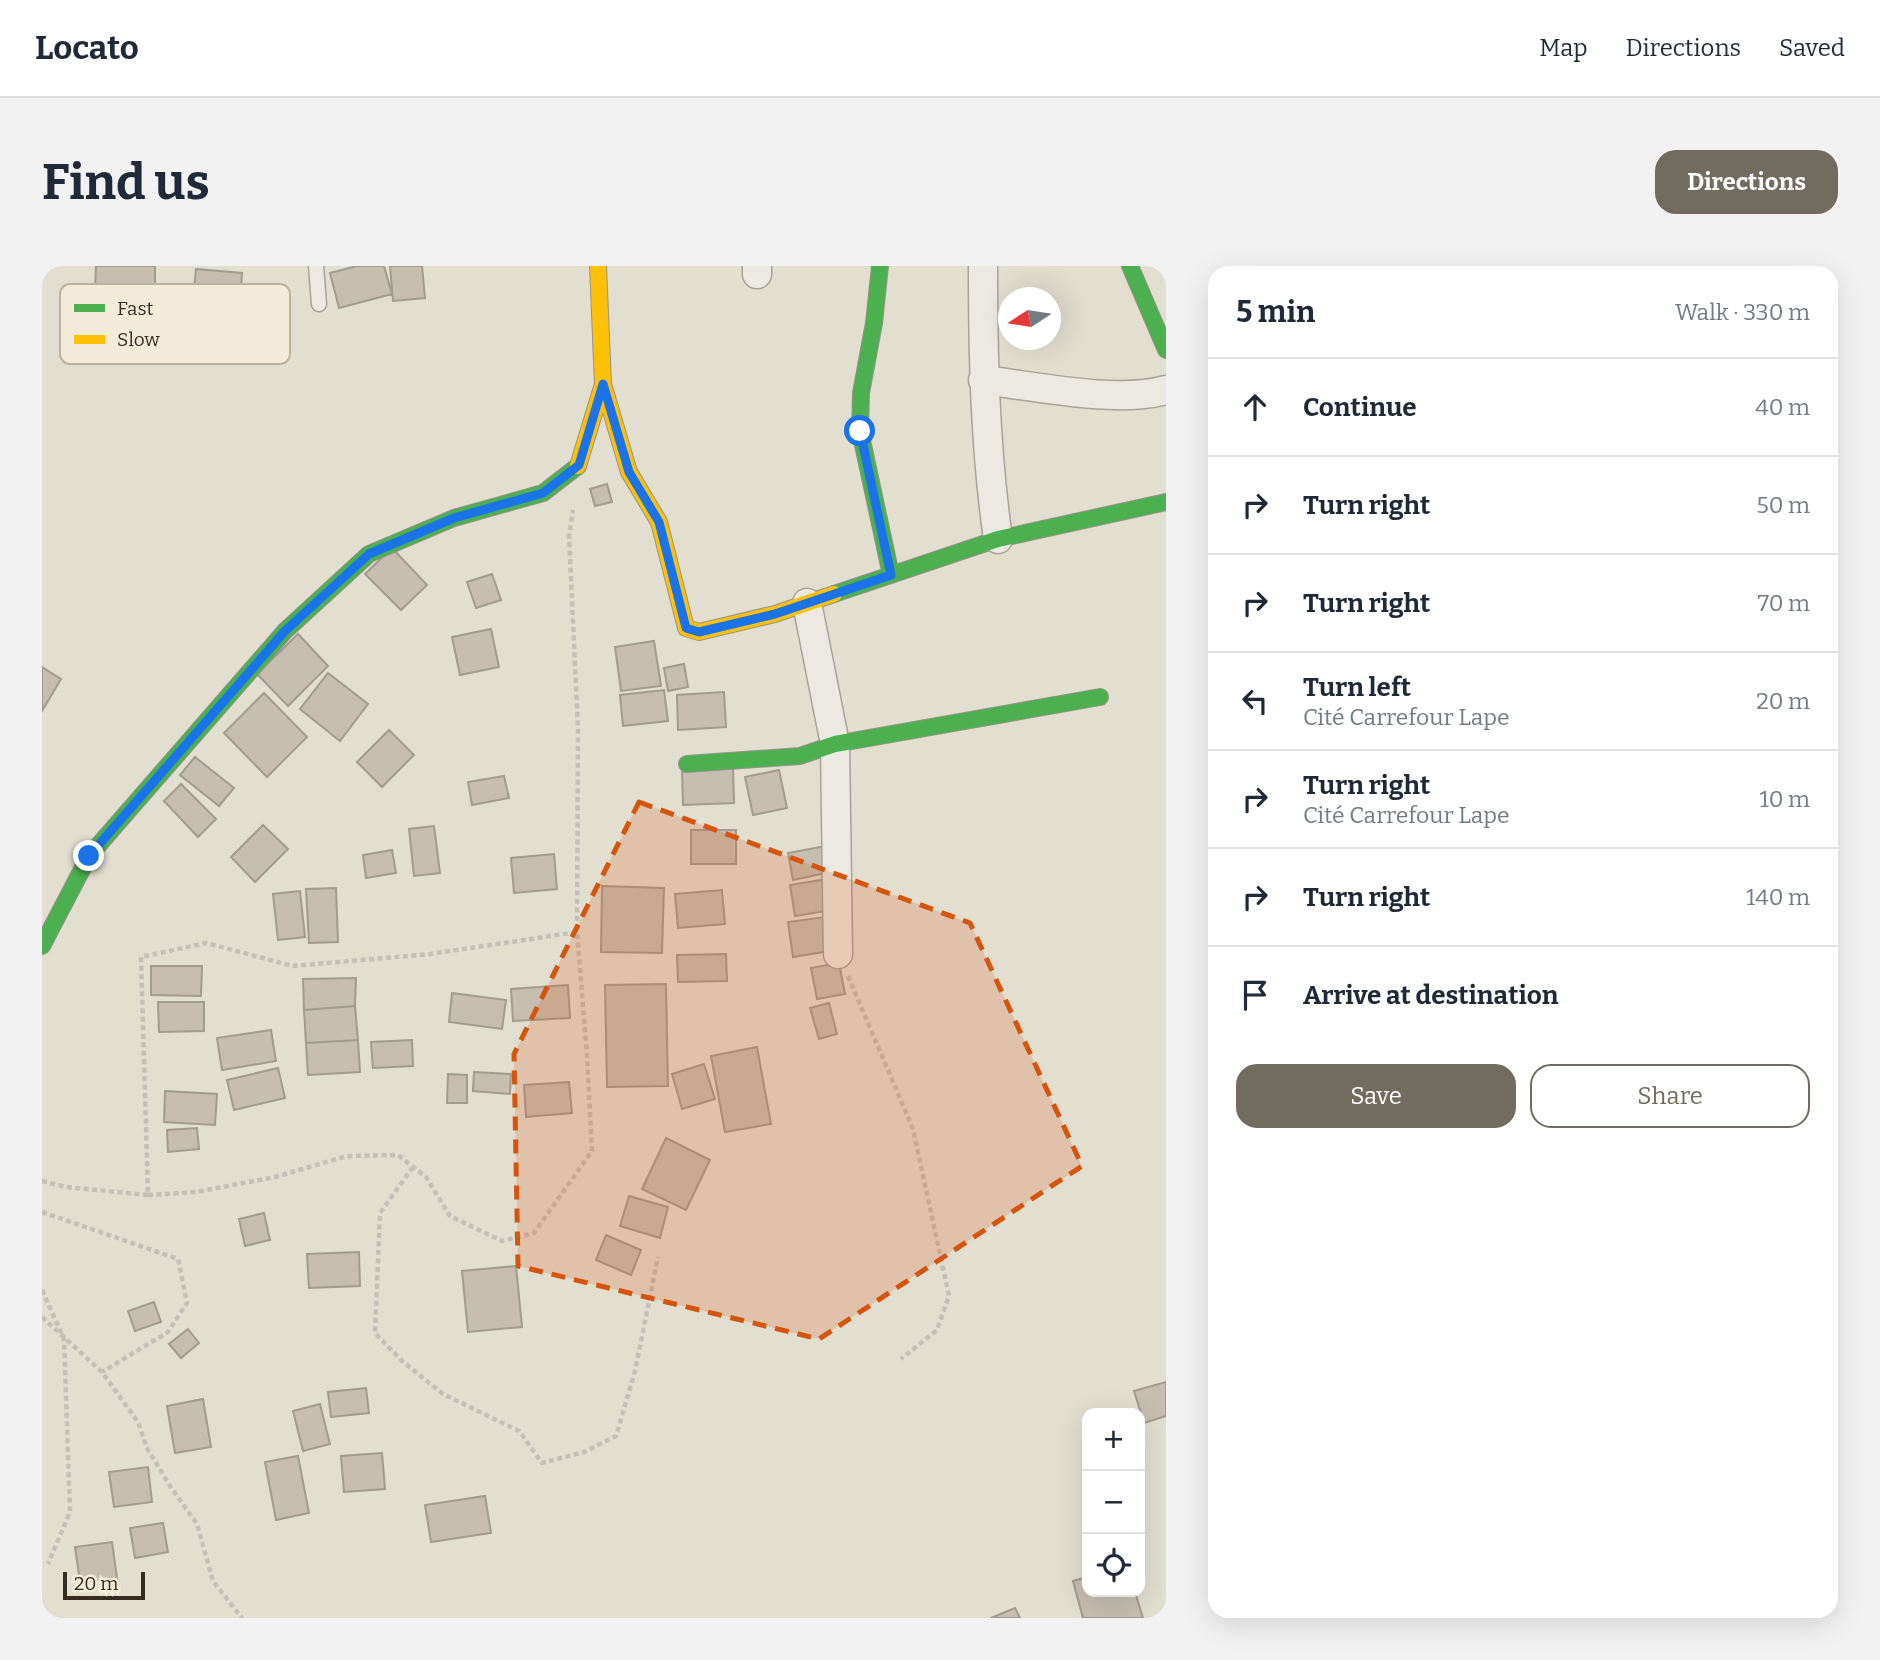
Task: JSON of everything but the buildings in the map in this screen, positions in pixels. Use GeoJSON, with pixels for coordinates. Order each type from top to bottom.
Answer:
{"type":"FeatureCollection","features":[{"type":"Feature","properties":{"kind":"street"},"geometry":{"type":"LineString","coordinates":[[598,266],[603,384],[629,472],[659,522],[686,628],[699,632],[775,614],[998,539],[1166,502]]}},
{"type":"Feature","properties":{"kind":"street"},"geometry":{"type":"LineString","coordinates":[[880,266],[874,323],[861,393],[860,431],[891,575]]}},
{"type":"Feature","properties":{"kind":"street"},"geometry":{"type":"LineString","coordinates":[[983,266],[983,380],[990,486],[998,539]]}},
{"type":"Feature","properties":{"kind":"street"},"geometry":{"type":"LineString","coordinates":[[1130,266],[1166,350]]}},
{"type":"Feature","properties":{"kind":"street"},"geometry":{"type":"LineString","coordinates":[[983,380],[1104,394],[1154,393],[1166,390]]}},
{"type":"Feature","properties":{"kind":"street"},"geometry":{"type":"LineString","coordinates":[[42,946],[89,856],[285,631],[369,554],[454,518],[543,493],[579,465],[603,384]]}},
{"type":"Feature","properties":{"kind":"street"},"geometry":{"type":"LineString","coordinates":[[807,603],[835,744],[838,954]]}},
{"type":"Feature","properties":{"kind":"street"},"geometry":{"type":"LineString","coordinates":[[687,764],[800,755],[835,744],[1100,697]]}},
{"type":"Feature","properties":{"kind":"lane"},"geometry":{"type":"LineString","coordinates":[[316,266],[318,303]]}},
{"type":"Feature","properties":{"kind":"path"},"geometry":{"type":"LineString","coordinates":[[42,1181],[66,1187],[148,1195],[196,1192],[275,1177],[347,1156],[398,1155],[426,1177],[450,1216],[502,1241],[534,1233],[559,1200],[592,1151],[577,932],[578,729],[569,536],[579,465]]}},
{"type":"Feature","properties":{"kind":"path"},"geometry":{"type":"LineString","coordinates":[[148,1195],[141,957],[206,943],[293,966],[430,954],[577,932]]}},
{"type":"Feature","properties":{"kind":"path"},"geometry":{"type":"LineString","coordinates":[[838,954],[913,1129],[949,1296],[937,1330],[901,1359]]}},
{"type":"Feature","properties":{"kind":"path"},"geometry":{"type":"LineString","coordinates":[[413,1167],[380,1213],[374,1333],[443,1394],[519,1431],[542,1463],[584,1452],[616,1436],[635,1371],[658,1257]]}},
{"type":"Feature","properties":{"kind":"path"},"geometry":{"type":"LineString","coordinates":[[42,1212],[178,1259],[187,1303],[168,1332],[102,1371]]}},
{"type":"Feature","properties":{"kind":"path"},"geometry":{"type":"LineString","coordinates":[[42,1290],[64,1339],[70,1512],[48,1564]]}},
{"type":"Feature","properties":{"kind":"path"},"geometry":{"type":"LineString","coordinates":[[42,1317],[102,1371],[138,1422],[146,1448],[197,1524],[213,1581],[242,1618]]}},
{"type":"Feature","properties":{"kind":"highlighted area"},"geometry":{"type":"Polygon","coordinates":[[[639,802],[970,923],[1082,1166],[819,1339],[518,1266],[514,1054],[639,802]]]}},
{"type":"Feature","properties":{"kind":"traffic: fast"},"geometry":{"type":"LineString","coordinates":[[880,266],[874,323],[861,393],[860,431],[891,575]]}},
{"type":"Feature","properties":{"kind":"traffic: fast"},"geometry":{"type":"LineString","coordinates":[[1130,266],[1166,350]]}},
{"type":"Feature","properties":{"kind":"traffic: fast"},"geometry":{"type":"LineString","coordinates":[[42,946],[89,856],[285,631],[369,554],[454,518],[543,493],[578,466]]}},
{"type":"Feature","properties":{"kind":"traffic: fast"},"geometry":{"type":"LineString","coordinates":[[834,594],[998,539],[1166,502]]}},
{"type":"Feature","properties":{"kind":"traffic: fast"},"geometry":{"type":"LineString","coordinates":[[687,764],[800,756],[835,744],[1100,697]]}},
{"type":"Feature","properties":{"kind":"traffic: slow"},"geometry":{"type":"LineString","coordinates":[[578,466],[603,384],[598,266]]}},
{"type":"Feature","properties":{"kind":"traffic: slow"},"geometry":{"type":"LineString","coordinates":[[603,384],[629,472],[659,522],[686,628],[699,632],[775,614],[834,594]]}},
{"type":"Feature","properties":{"kind":"route"},"geometry":{"type":"LineString","coordinates":[[89,856],[285,631],[369,554],[454,518],[543,493],[579,465],[603,384],[629,472],[659,522],[686,628],[699,632],[775,614],[891,575],[860,431]]}}]}
